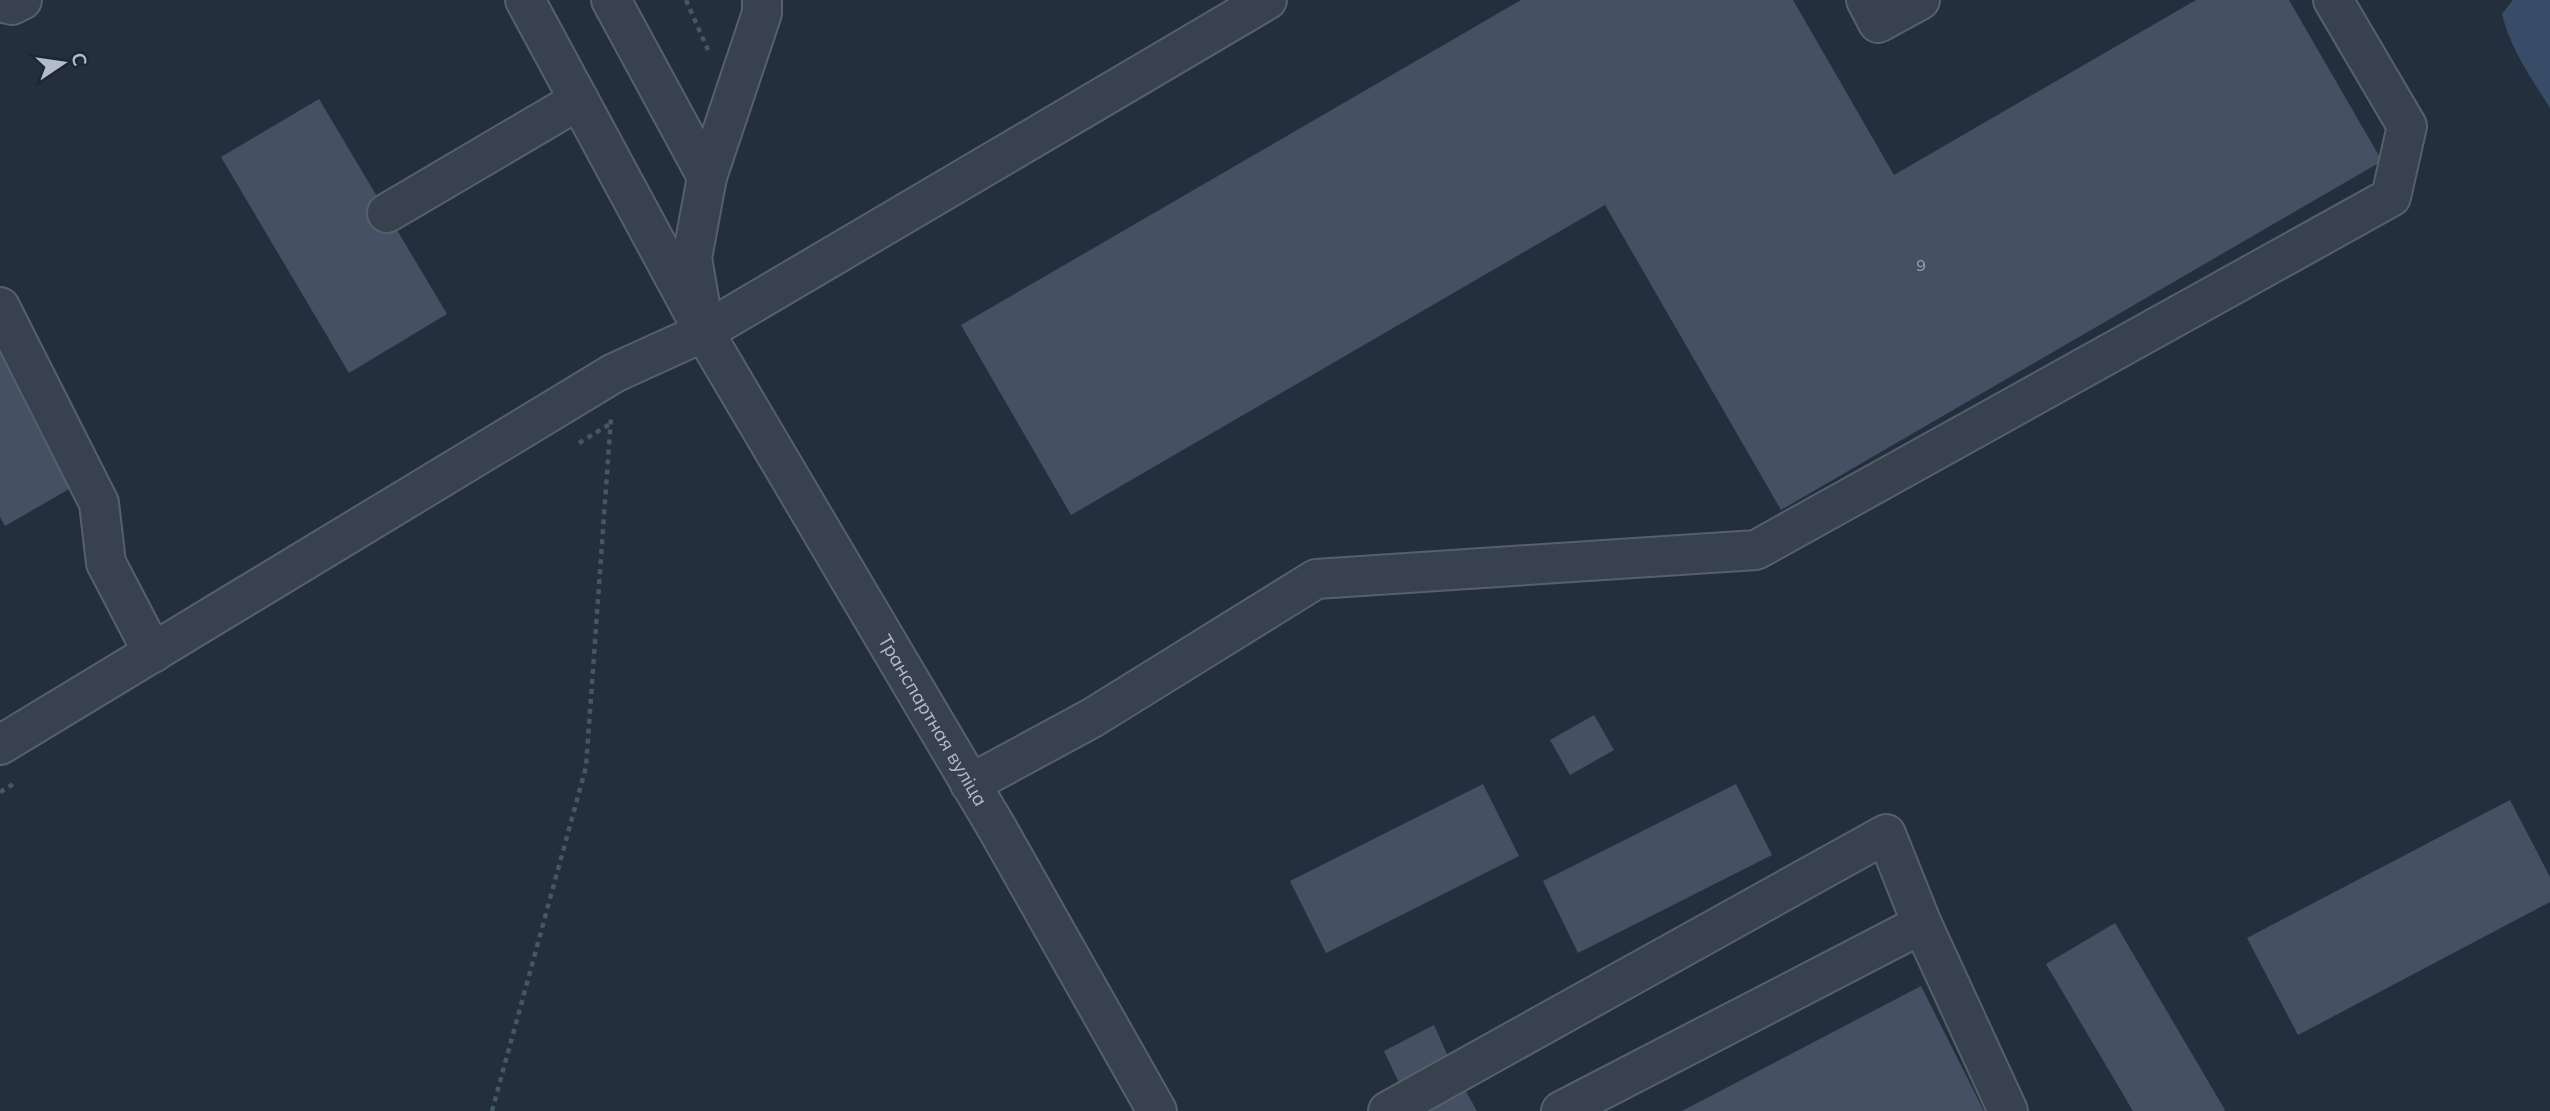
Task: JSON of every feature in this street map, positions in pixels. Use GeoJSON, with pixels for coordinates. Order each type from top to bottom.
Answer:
{"type":"FeatureCollection","features":[{"type":"Feature","properties":{"kind":"street"},"geometry":{"type":"LineString","coordinates":[[0,2],[12,5],[22,0]]}},
{"type":"Feature","properties":{"kind":"street","name":"Транспартная вуліца"},"geometry":{"type":"LineString","coordinates":[[525,0],[704,332],[970,784],[1157,1111]]}},
{"type":"Feature","properties":{"kind":"street"},"geometry":{"type":"LineString","coordinates":[[611,0],[707,177]]}},
{"type":"Feature","properties":{"kind":"street"},"geometry":{"type":"LineString","coordinates":[[704,332],[692,258],[707,177],[761,12],[762,0]]}},
{"type":"Feature","properties":{"kind":"street"},"geometry":{"type":"LineString","coordinates":[[0,745],[614,373],[704,332],[1267,0]]}},
{"type":"Feature","properties":{"kind":"street"},"geometry":{"type":"LineString","coordinates":[[1866,0],[1878,23],[1920,0]]}},
{"type":"Feature","properties":{"kind":"street"},"geometry":{"type":"LineString","coordinates":[[970,784],[1092,718],[1316,579],[1756,550],[2391,197],[2407,126],[2333,0]]}},
{"type":"Feature","properties":{"kind":"street"},"geometry":{"type":"LineString","coordinates":[[387,213],[579,100]]}},
{"type":"Feature","properties":{"kind":"street"},"geometry":{"type":"LineString","coordinates":[[0,307],[99,503],[106,563],[153,653]]}},
{"type":"Feature","properties":{"kind":"street"},"geometry":{"type":"LineString","coordinates":[[1388,1111],[1886,834],[1922,924],[2008,1111]]}},
{"type":"Feature","properties":{"kind":"street"},"geometry":{"type":"LineString","coordinates":[[1561,1111],[1922,924]]}},
{"type":"Feature","properties":{"kind":"path"},"geometry":{"type":"LineString","coordinates":[[492,1111],[586,767],[614,373]]}},
{"type":"Feature","properties":{"kind":"water"},"geometry":{"type":"Polygon","coordinates":[[[2513,0],[2550,0],[2550,108],[2510,39],[2502,14],[2513,0]]]}},
{"type":"Feature","properties":{"kind":"building"},"geometry":{"type":"Polygon","coordinates":[[[1521,0],[1793,0],[1894,175],[2196,0],[2289,0],[2382,161],[1781,510],[1605,205],[1071,515],[961,325],[1521,0]]]}},
{"type":"Feature","properties":{"kind":"building"},"geometry":{"type":"Polygon","coordinates":[[[319,99],[447,314],[349,373],[221,157],[319,99]]]}},
{"type":"Feature","properties":{"kind":"building"},"geometry":{"type":"Polygon","coordinates":[[[0,336],[83,481],[5,526],[0,517],[0,336]]]}},
{"type":"Feature","properties":{"kind":"building"},"geometry":{"type":"Polygon","coordinates":[[[1594,715],[1614,750],[1570,775],[1550,740],[1594,715]]]}},
{"type":"Feature","properties":{"kind":"building"},"geometry":{"type":"Polygon","coordinates":[[[1483,784],[1519,856],[1326,953],[1290,881],[1483,784]]]}},
{"type":"Feature","properties":{"kind":"building"},"geometry":{"type":"Polygon","coordinates":[[[1736,784],[1772,855],[1578,953],[1543,881],[1736,784]]]}},
{"type":"Feature","properties":{"kind":"building"},"geometry":{"type":"Polygon","coordinates":[[[2510,800],[2550,877],[2550,902],[2298,1035],[2247,938],[2510,800]]]}},
{"type":"Feature","properties":{"kind":"building"},"geometry":{"type":"Polygon","coordinates":[[[2115,923],[2224,1111],[2133,1111],[2046,964],[2115,923]]]}},
{"type":"Feature","properties":{"kind":"building"},"geometry":{"type":"Polygon","coordinates":[[[1921,986],[1984,1111],[1682,1111],[1921,986]]]}},
{"type":"Feature","properties":{"kind":"building"},"geometry":{"type":"Polygon","coordinates":[[[1434,1025],[1456,1074],[1477,1111],[1413,1111],[1407,1100],[1384,1051],[1434,1025]]]}}]}
